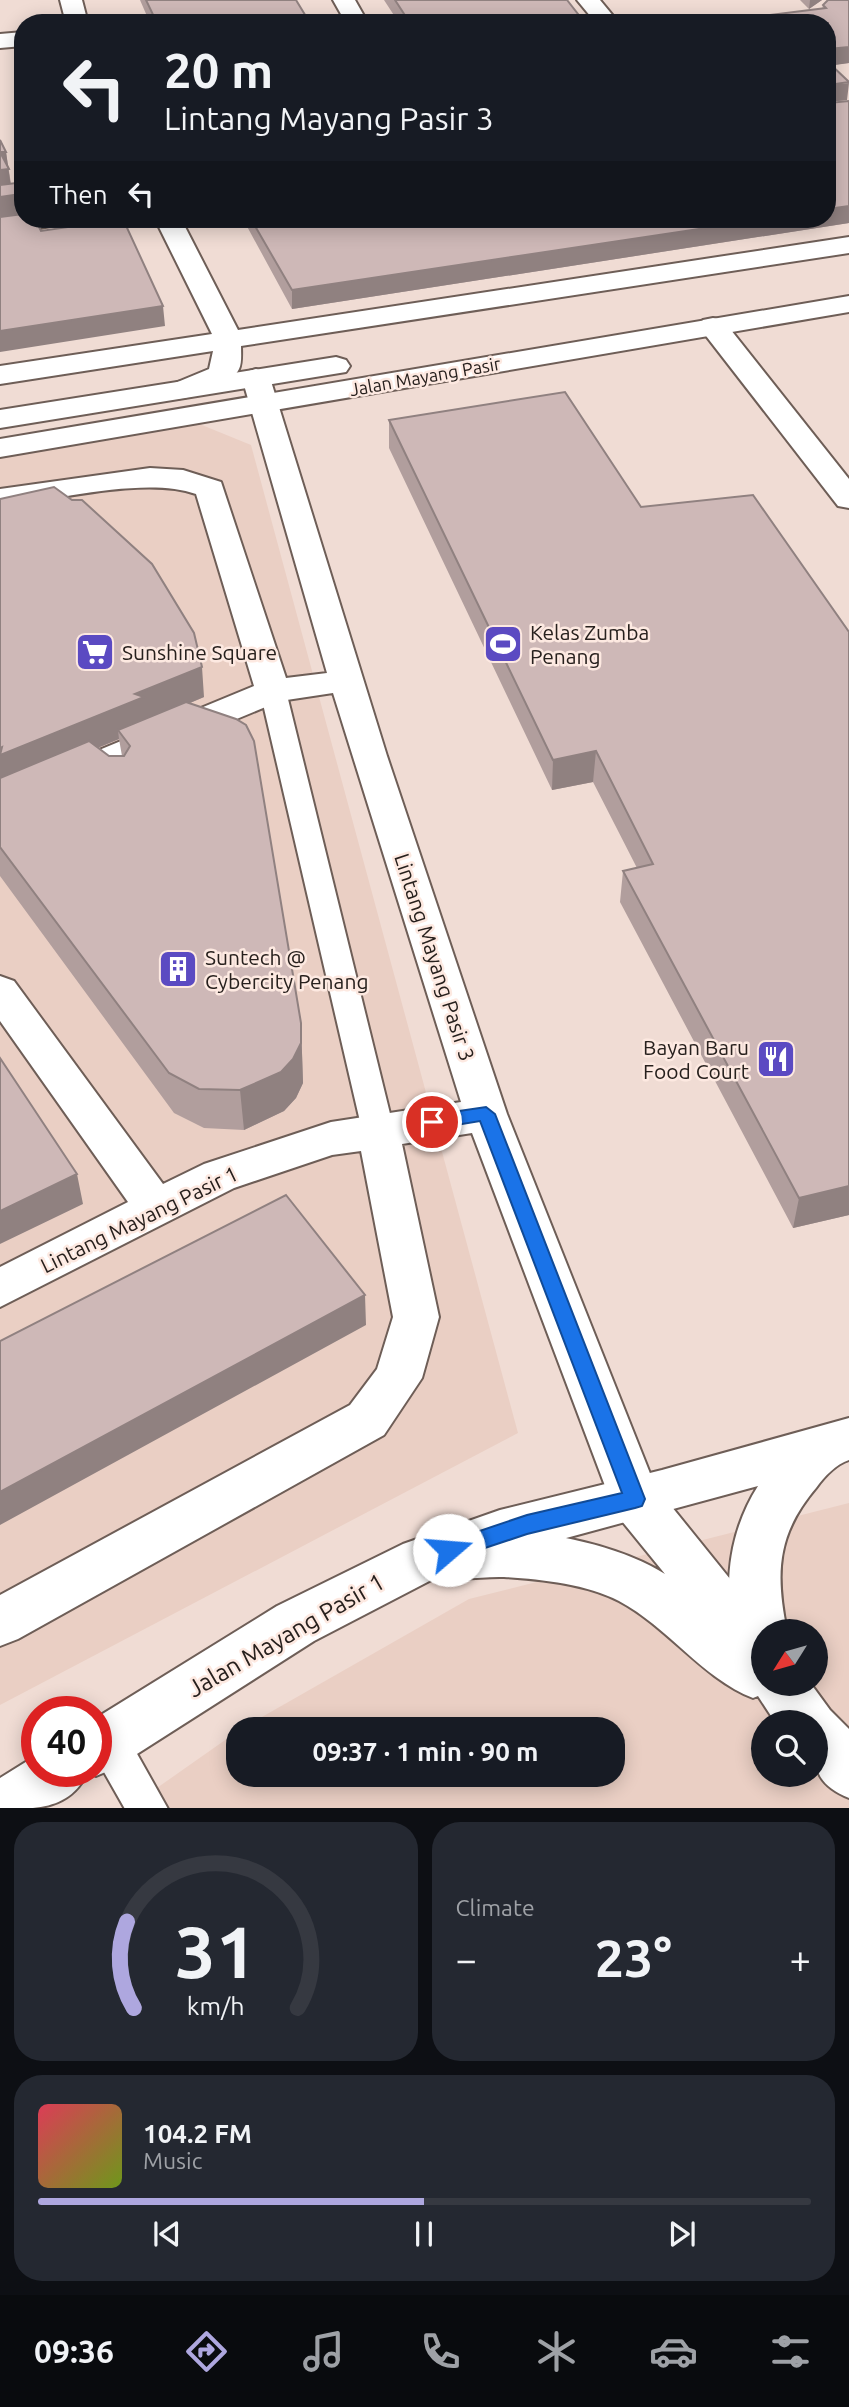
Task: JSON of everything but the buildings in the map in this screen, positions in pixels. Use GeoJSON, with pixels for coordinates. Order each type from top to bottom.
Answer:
{"type":"FeatureCollection","features":[{"type":"Feature","properties":{"kind":"street"},"geometry":{"type":"LineString","coordinates":[[588,0],[600,14]]}},
{"type":"Feature","properties":{"kind":"street"},"geometry":{"type":"LineString","coordinates":[[173,228],[228,338],[226,368],[219,375],[178,392]]}},
{"type":"Feature","properties":{"kind":"street"},"geometry":{"type":"LineString","coordinates":[[0,375],[849,245]]}},
{"type":"Feature","properties":{"kind":"street","name":"Jalan Mayang Pasir"},"geometry":{"type":"LineString","coordinates":[[0,419],[178,392],[261,391],[316,369],[849,282]]}},
{"type":"Feature","properties":{"kind":"street","name":"Jalan Mayang Pasir"},"geometry":{"type":"LineString","coordinates":[[0,447],[261,391],[849,304]]}},
{"type":"Feature","properties":{"kind":"street"},"geometry":{"type":"LineString","coordinates":[[713,326],[849,499]]}},
{"type":"Feature","properties":{"kind":"street"},"geometry":{"type":"LineString","coordinates":[[228,338],[263,359],[316,369]]}},
{"type":"Feature","properties":{"kind":"street","name":"Lintang Mayang Pasir 3"},"geometry":{"type":"LineString","coordinates":[[261,391],[346,681],[486,1114],[635,1499],[716,1598],[751,1646]]}},
{"type":"Feature","properties":{"kind":"street"},"geometry":{"type":"LineString","coordinates":[[0,498],[150,477],[184,479],[210,489],[273,691]]}},
{"type":"Feature","properties":{"kind":"street"},"geometry":{"type":"LineString","coordinates":[[0,805],[110,775],[273,691],[346,681]]}},
{"type":"Feature","properties":{"kind":"street"},"geometry":{"type":"LineString","coordinates":[[0,991],[156,1208]]}},
{"type":"Feature","properties":{"kind":"street","name":"Lintang Mayang Pasir 1"},"geometry":{"type":"LineString","coordinates":[[0,1288],[219,1176],[300,1148],[378,1130],[486,1114]]}},
{"type":"Feature","properties":{"kind":"street"},"geometry":{"type":"LineString","coordinates":[[0,1622],[367,1420],[398,1378],[416,1317],[378,1130]]}},
{"type":"Feature","properties":{"kind":"street"},"geometry":{"type":"LineString","coordinates":[[759,1619],[752,1583],[757,1542],[776,1497],[838,1442]]}},
{"type":"Feature","properties":{"kind":"street","name":"Jalan Mayang Pasir 1"},"geometry":{"type":"LineString","coordinates":[[112,1739],[285,1630],[349,1594],[423,1559],[527,1525],[635,1499],[838,1442]]}},
{"type":"Feature","properties":{"kind":"street"},"geometry":{"type":"LineString","coordinates":[[423,1559],[503,1554],[567,1562],[632,1581],[684,1616],[788,1702],[849,1771]]}},
{"type":"Feature","properties":{"kind":"street"},"geometry":{"type":"LineString","coordinates":[[2,1808],[35,1787]]}},
{"type":"Feature","properties":{"kind":"lane"},"geometry":{"type":"LineString","coordinates":[[273,691],[378,1130]]}},
{"type":"Feature","properties":{"kind":"lane"},"geometry":{"type":"LineString","coordinates":[[112,1759],[148,1808]]}},
{"type":"Feature","properties":{"kind":"shaded area"},"geometry":{"type":"Polygon","coordinates":[[[197,423],[251,445],[518,1433],[0,1705],[0,456],[197,423]]]}},
{"type":"Feature","properties":{"kind":"shaded area"},"geometry":{"type":"Polygon","coordinates":[[[849,1503],[849,1808],[128,1808],[226,1739],[226,1787],[625,1787],[625,1717],[262,1717],[469,1599],[849,1503]]]}},
{"type":"Feature","properties":{"kind":"place","name":"Kelas Zumba Penang"},"geometry":{"type":"Point","coordinates":[503,644]}},
{"type":"Feature","properties":{"kind":"place","name":"Sunshine Square"},"geometry":{"type":"Point","coordinates":[95,652]}},
{"type":"Feature","properties":{"kind":"place","name":"Suntech @ Cybercity Penang"},"geometry":{"type":"Point","coordinates":[178,969]}},
{"type":"Feature","properties":{"kind":"place","name":"Bayan Baru Food Court"},"geometry":{"type":"Point","coordinates":[776,1059]}},
{"type":"Feature","properties":{"kind":"route"},"geometry":{"type":"LineString","coordinates":[[432,1122],[486,1114],[635,1499],[527,1525],[449,1550]]}}]}
